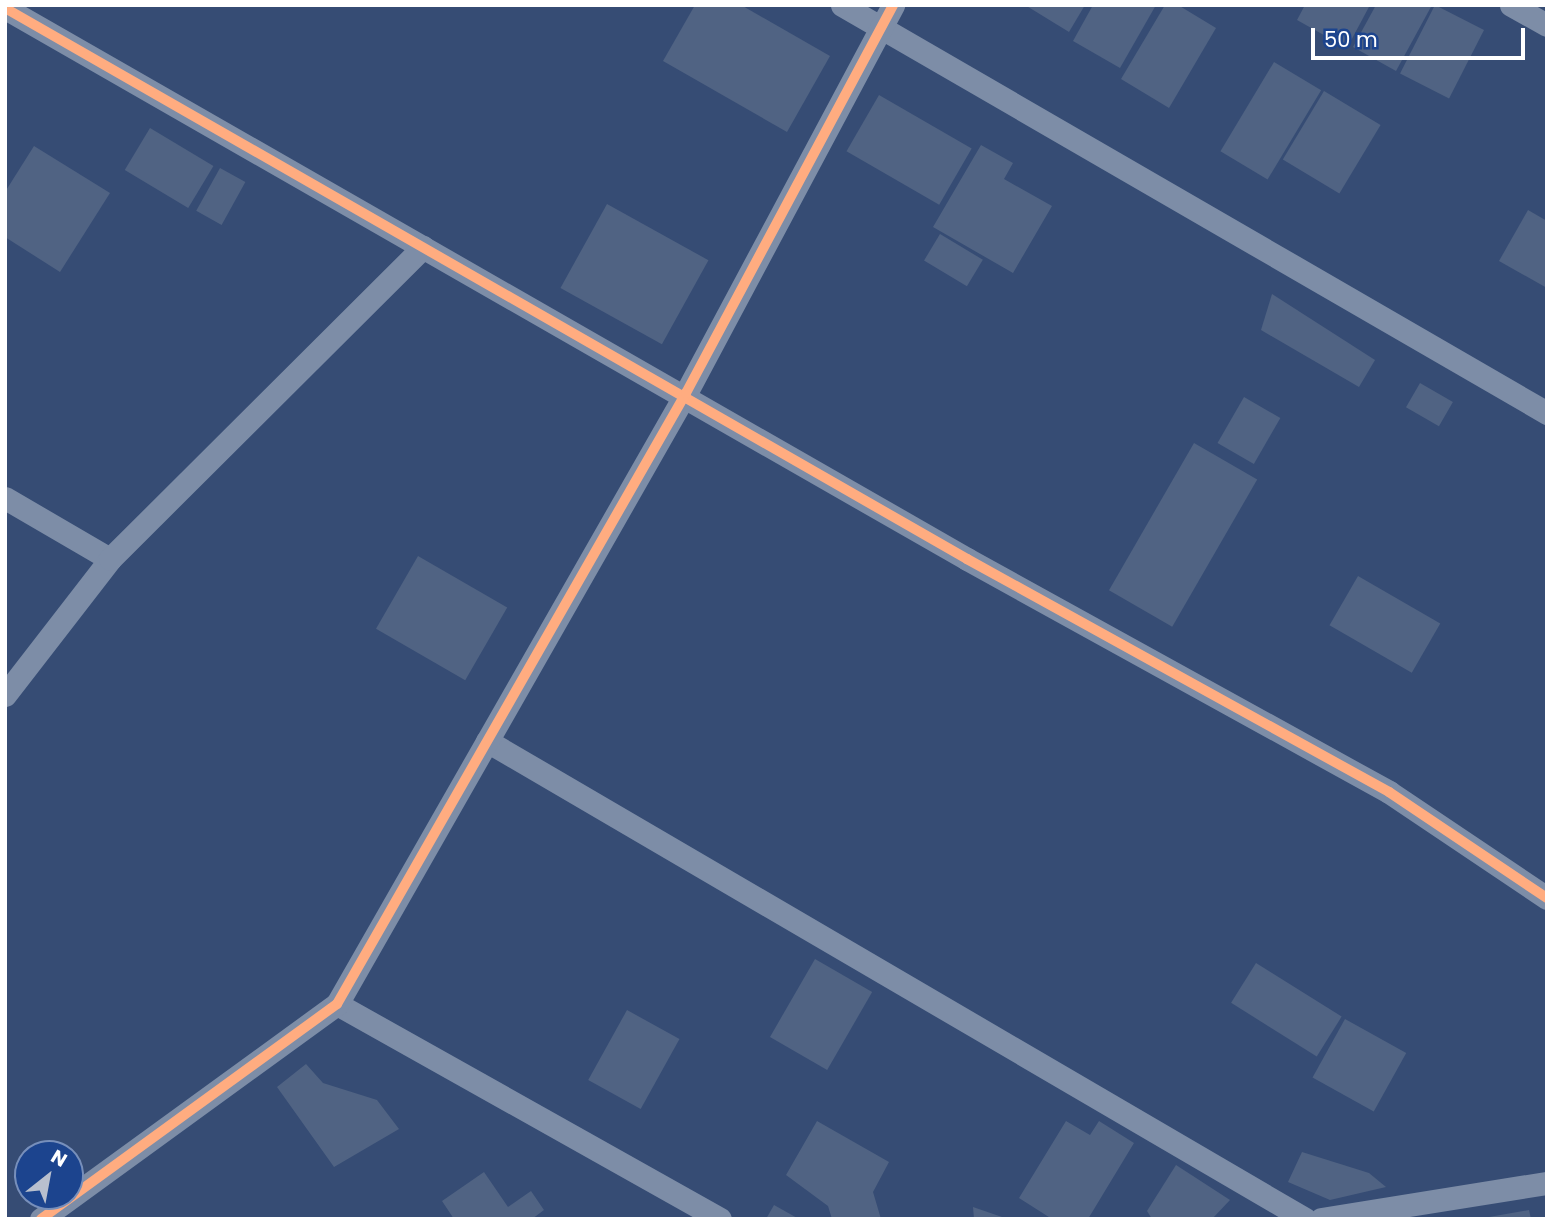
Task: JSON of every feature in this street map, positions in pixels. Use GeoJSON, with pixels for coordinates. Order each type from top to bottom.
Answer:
{"type":"FeatureCollection","features":[{"type":"Feature","properties":{"kind":"street"},"geometry":{"type":"LineString","coordinates":[[842,5],[1547,413]]}},
{"type":"Feature","properties":{"kind":"street"},"geometry":{"type":"LineString","coordinates":[[41,1219],[337,1004],[686,393],[893,5]]}},
{"type":"Feature","properties":{"kind":"street"},"geometry":{"type":"LineString","coordinates":[[1511,5],[1547,25]]}},
{"type":"Feature","properties":{"kind":"street"},"geometry":{"type":"LineString","coordinates":[[5,8],[423,247],[686,393],[967,559],[1389,792],[1547,898]]}},
{"type":"Feature","properties":{"kind":"street"},"geometry":{"type":"LineString","coordinates":[[5,695],[110,559],[423,247]]}},
{"type":"Feature","properties":{"kind":"street"},"geometry":{"type":"LineString","coordinates":[[5,498],[110,559]]}},
{"type":"Feature","properties":{"kind":"street"},"geometry":{"type":"LineString","coordinates":[[487,741],[1306,1219]]}},
{"type":"Feature","properties":{"kind":"street"},"geometry":{"type":"LineString","coordinates":[[337,1004],[720,1219]]}},
{"type":"Feature","properties":{"kind":"street"},"geometry":{"type":"LineString","coordinates":[[1321,1219],[1410,1211],[1547,1183]]}},
{"type":"Feature","properties":{"kind":"building"},"geometry":{"type":"Polygon","coordinates":[[[695,5],[741,5],[830,56],[787,132],[663,61],[695,5]]]}},
{"type":"Feature","properties":{"kind":"building"},"geometry":{"type":"Polygon","coordinates":[[[1025,5],[1085,5],[1069,32],[1025,5]]]}},
{"type":"Feature","properties":{"kind":"building"},"geometry":{"type":"Polygon","coordinates":[[[1093,5],[1156,5],[1120,68],[1073,41],[1093,5]]]}},
{"type":"Feature","properties":{"kind":"building"},"geometry":{"type":"Polygon","coordinates":[[[1165,5],[1178,5],[1216,28],[1169,108],[1121,79],[1165,5]]]}},
{"type":"Feature","properties":{"kind":"building"},"geometry":{"type":"Polygon","coordinates":[[[1305,5],[1370,5],[1347,48],[1297,20],[1305,5]]]}},
{"type":"Feature","properties":{"kind":"building"},"geometry":{"type":"Polygon","coordinates":[[[1376,5],[1432,5],[1396,71],[1353,47],[1376,5]]]}},
{"type":"Feature","properties":{"kind":"building"},"geometry":{"type":"Polygon","coordinates":[[[1435,5],[1484,30],[1449,99],[1400,74],[1435,5]]]}},
{"type":"Feature","properties":{"kind":"building"},"geometry":{"type":"Polygon","coordinates":[[[1274,62],[1321,90],[1268,179],[1220,151],[1274,62]]]}},
{"type":"Feature","properties":{"kind":"building"},"geometry":{"type":"Polygon","coordinates":[[[1324,91],[1381,125],[1339,194],[1283,160],[1324,91]]]}},
{"type":"Feature","properties":{"kind":"building"},"geometry":{"type":"Polygon","coordinates":[[[879,95],[972,148],[939,205],[846,151],[879,95]]]}},
{"type":"Feature","properties":{"kind":"building"},"geometry":{"type":"Polygon","coordinates":[[[150,128],[213,166],[188,208],[125,170],[150,128]]]}},
{"type":"Feature","properties":{"kind":"building"},"geometry":{"type":"Polygon","coordinates":[[[981,145],[1013,163],[1004,179],[1052,206],[1013,273],[933,227],[981,145]]]}},
{"type":"Feature","properties":{"kind":"building"},"geometry":{"type":"Polygon","coordinates":[[[34,146],[110,193],[60,272],[5,237],[5,192],[34,146]]]}},
{"type":"Feature","properties":{"kind":"building"},"geometry":{"type":"Polygon","coordinates":[[[220,168],[245,182],[222,225],[196,211],[220,168]]]}},
{"type":"Feature","properties":{"kind":"building"},"geometry":{"type":"Polygon","coordinates":[[[607,204],[708,260],[662,344],[560,288],[607,204]]]}},
{"type":"Feature","properties":{"kind":"building"},"geometry":{"type":"Polygon","coordinates":[[[1528,210],[1547,221],[1547,288],[1499,261],[1528,210]]]}},
{"type":"Feature","properties":{"kind":"building"},"geometry":{"type":"Polygon","coordinates":[[[940,234],[983,260],[967,286],[924,261],[940,234]]]}},
{"type":"Feature","properties":{"kind":"building"},"geometry":{"type":"Polygon","coordinates":[[[1272,294],[1375,360],[1359,387],[1261,330],[1272,294]]]}},
{"type":"Feature","properties":{"kind":"building"},"geometry":{"type":"Polygon","coordinates":[[[1420,383],[1453,402],[1439,426],[1406,407],[1420,383]]]}},
{"type":"Feature","properties":{"kind":"building"},"geometry":{"type":"Polygon","coordinates":[[[1244,397],[1280,418],[1254,464],[1218,443],[1244,397]]]}},
{"type":"Feature","properties":{"kind":"building"},"geometry":{"type":"Polygon","coordinates":[[[1194,443],[1257,480],[1172,627],[1109,590],[1194,443]]]}},
{"type":"Feature","properties":{"kind":"building"},"geometry":{"type":"Polygon","coordinates":[[[418,556],[507,607],[465,680],[376,629],[418,556]]]}},
{"type":"Feature","properties":{"kind":"building"},"geometry":{"type":"Polygon","coordinates":[[[1358,576],[1440,624],[1412,673],[1330,625],[1358,576]]]}},
{"type":"Feature","properties":{"kind":"building"},"geometry":{"type":"Polygon","coordinates":[[[815,959],[872,992],[827,1070],[770,1037],[815,959]]]}},
{"type":"Feature","properties":{"kind":"building"},"geometry":{"type":"Polygon","coordinates":[[[1256,963],[1342,1017],[1317,1056],[1231,1003],[1256,963]]]}},
{"type":"Feature","properties":{"kind":"building"},"geometry":{"type":"Polygon","coordinates":[[[627,1010],[679,1039],[641,1109],[588,1080],[627,1010]]]}},
{"type":"Feature","properties":{"kind":"building"},"geometry":{"type":"Polygon","coordinates":[[[1345,1019],[1406,1053],[1374,1112],[1313,1078],[1345,1019]]]}},
{"type":"Feature","properties":{"kind":"building"},"geometry":{"type":"Polygon","coordinates":[[[306,1064],[323,1083],[377,1100],[399,1129],[334,1167],[277,1087],[306,1064]]]}},
{"type":"Feature","properties":{"kind":"building"},"geometry":{"type":"Polygon","coordinates":[[[817,1121],[889,1162],[873,1192],[881,1219],[832,1219],[828,1206],[786,1175],[817,1121]]]}},
{"type":"Feature","properties":{"kind":"building"},"geometry":{"type":"Polygon","coordinates":[[[1066,1121],[1090,1135],[1099,1121],[1134,1143],[1088,1219],[1052,1219],[1019,1198],[1066,1121]]]}},
{"type":"Feature","properties":{"kind":"building"},"geometry":{"type":"Polygon","coordinates":[[[1302,1152],[1369,1173],[1386,1187],[1330,1200],[1288,1182],[1302,1152]]]}},
{"type":"Feature","properties":{"kind":"building"},"geometry":{"type":"Polygon","coordinates":[[[1176,1165],[1230,1200],[1212,1219],[1152,1219],[1147,1211],[1176,1165]]]}},
{"type":"Feature","properties":{"kind":"building"},"geometry":{"type":"Polygon","coordinates":[[[484,1172],[508,1207],[531,1191],[544,1210],[532,1219],[454,1219],[442,1201],[484,1172]]]}},
{"type":"Feature","properties":{"kind":"building"},"geometry":{"type":"Polygon","coordinates":[[[774,1205],[799,1219],[766,1219],[774,1205]]]}},
{"type":"Feature","properties":{"kind":"building"},"geometry":{"type":"Polygon","coordinates":[[[973,1207],[1002,1217],[1002,1219],[974,1219],[973,1207]]]}},
{"type":"Feature","properties":{"kind":"building"},"geometry":{"type":"Polygon","coordinates":[[[1529,1210],[1531,1219],[1489,1219],[1489,1217],[1529,1210]]]}},
{"type":"Feature","properties":{"kind":"cycle path"},"geometry":{"type":"LineString","coordinates":[[41,1219],[337,1004],[686,393],[893,5]]}},
{"type":"Feature","properties":{"kind":"cycle path"},"geometry":{"type":"LineString","coordinates":[[5,8],[967,559],[1389,792],[1547,898]]}}]}
